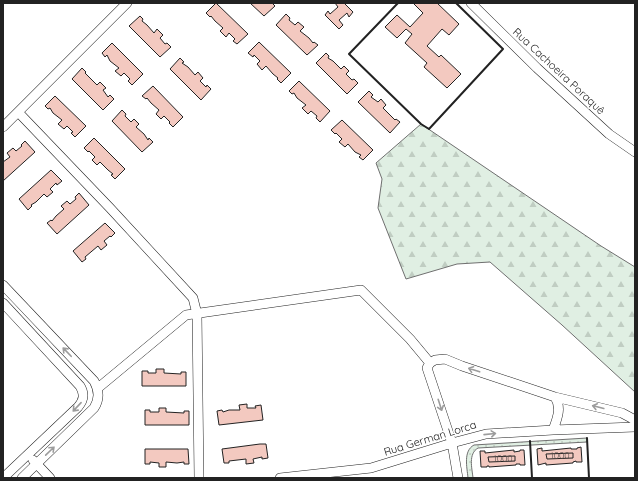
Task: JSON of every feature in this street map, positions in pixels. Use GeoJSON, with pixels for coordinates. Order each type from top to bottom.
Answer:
{"type":"FeatureCollection","features":[{"type":"Feature","properties":{"kind":"street"},"geometry":{"type":"LineString","coordinates":[[3,127],[127,3]]}},
{"type":"Feature","properties":{"kind":"street","name":"Rua Cachoeira Poraquê"},"geometry":{"type":"LineString","coordinates":[[471,3],[537,68],[609,134],[635,152]]}},
{"type":"Feature","properties":{"kind":"street"},"geometry":{"type":"LineString","coordinates":[[18,112],[110,208],[193,298],[197,314],[199,478]]}},
{"type":"Feature","properties":{"kind":"street"},"geometry":{"type":"LineString","coordinates":[[3,285],[94,381],[98,388],[98,401],[94,408],[22,478]]}},
{"type":"Feature","properties":{"kind":"street"},"geometry":{"type":"LineString","coordinates":[[98,388],[186,315],[361,290],[410,339],[430,363]]}},
{"type":"Feature","properties":{"kind":"street"},"geometry":{"type":"LineString","coordinates":[[3,303],[80,386],[83,392],[83,400],[81,404],[3,478]]}},
{"type":"Feature","properties":{"kind":"street"},"geometry":{"type":"LineString","coordinates":[[458,478],[452,443],[427,368],[430,363],[435,360],[445,359],[555,397],[622,413],[635,420]]}},
{"type":"Feature","properties":{"kind":"street"},"geometry":{"type":"LineString","coordinates":[[553,430],[558,417],[557,400],[555,397]]}},
{"type":"Feature","properties":{"kind":"street","name":"Rua German Lorca"},"geometry":{"type":"LineString","coordinates":[[280,478],[371,468],[486,434],[553,430],[635,428]]}},
{"type":"Feature","properties":{"kind":"street"},"geometry":{"type":"LineString","coordinates":[[28,454],[50,478]]}},
{"type":"Feature","properties":{"kind":"green space"},"geometry":{"type":"Polygon","coordinates":[[[421,124],[601,246],[635,267],[635,392],[490,262],[457,264],[406,279],[378,208],[382,179],[376,163],[421,124]]]}},
{"type":"Feature","properties":{"kind":"green space"},"geometry":{"type":"Polygon","coordinates":[[[587,438],[587,442],[478,448],[472,457],[473,478],[468,478],[467,455],[468,451],[474,445],[587,438]]]}},
{"type":"Feature","properties":{"kind":"building"},"geometry":{"type":"Polygon","coordinates":[[[216,3],[248,34],[237,44],[233,41],[235,39],[229,33],[226,37],[220,31],[223,28],[206,13],[216,3]]]}},
{"type":"Feature","properties":{"kind":"building"},"geometry":{"type":"Polygon","coordinates":[[[250,3],[272,3],[275,6],[264,16],[250,3]]]}},
{"type":"Feature","properties":{"kind":"building"},"geometry":{"type":"Polygon","coordinates":[[[335,3],[344,3],[353,12],[349,17],[347,13],[339,20],[343,25],[339,29],[325,15],[328,11],[330,14],[338,7],[335,3]]]}},
{"type":"Feature","properties":{"kind":"building"},"geometry":{"type":"Polygon","coordinates":[[[413,3],[437,3],[459,24],[449,35],[442,29],[427,46],[439,57],[441,55],[461,74],[447,88],[424,67],[427,63],[405,43],[412,34],[406,29],[397,38],[385,27],[397,15],[410,27],[423,13],[413,3]]]}},
{"type":"Feature","properties":{"kind":"building"},"geometry":{"type":"Polygon","coordinates":[[[286,14],[290,18],[289,20],[295,25],[298,22],[304,27],[300,31],[313,43],[314,42],[318,45],[307,55],[276,25],[286,14]]]}},
{"type":"Feature","properties":{"kind":"building"},"geometry":{"type":"Polygon","coordinates":[[[140,16],[143,19],[142,21],[154,33],[157,29],[163,35],[160,38],[165,44],[167,43],[171,47],[160,57],[129,26],[140,16]]]}},
{"type":"Feature","properties":{"kind":"building"},"geometry":{"type":"Polygon","coordinates":[[[259,42],[291,73],[281,83],[266,66],[262,70],[257,64],[260,61],[254,55],[253,57],[248,53],[259,42]]]}},
{"type":"Feature","properties":{"kind":"building"},"geometry":{"type":"Polygon","coordinates":[[[112,43],[143,74],[132,85],[128,81],[130,79],[124,73],[121,76],[115,71],[119,68],[110,61],[107,55],[105,57],[102,53],[112,43]]]}},
{"type":"Feature","properties":{"kind":"building"},"geometry":{"type":"Polygon","coordinates":[[[326,53],[329,56],[328,58],[341,69],[344,66],[349,71],[346,74],[358,83],[347,94],[316,63],[326,53]]]}},
{"type":"Feature","properties":{"kind":"building"},"geometry":{"type":"Polygon","coordinates":[[[180,58],[184,62],[182,63],[195,75],[198,72],[203,78],[200,81],[206,87],[207,85],[211,89],[201,100],[170,69],[180,58]]]}},
{"type":"Feature","properties":{"kind":"building"},"geometry":{"type":"Polygon","coordinates":[[[82,68],[97,85],[100,82],[106,88],[103,90],[108,97],[110,95],[114,99],[103,110],[72,79],[82,68]]]}},
{"type":"Feature","properties":{"kind":"building"},"geometry":{"type":"Polygon","coordinates":[[[299,81],[330,111],[320,122],[316,118],[317,116],[311,111],[308,114],[302,108],[306,105],[297,98],[294,93],[292,94],[289,91],[299,81]]]}},
{"type":"Feature","properties":{"kind":"building"},"geometry":{"type":"Polygon","coordinates":[[[153,86],[183,117],[173,127],[164,116],[161,119],[156,114],[159,110],[147,98],[146,99],[142,96],[153,86]]]}},
{"type":"Feature","properties":{"kind":"building"},"geometry":{"type":"Polygon","coordinates":[[[369,91],[373,95],[371,97],[378,102],[381,99],[386,105],[383,108],[395,120],[396,119],[400,122],[390,133],[358,102],[369,91]]]}},
{"type":"Feature","properties":{"kind":"building"},"geometry":{"type":"Polygon","coordinates":[[[55,96],[86,126],[75,137],[71,133],[73,132],[67,126],[64,129],[58,124],[62,120],[53,113],[50,108],[48,109],[45,106],[55,96]]]}},
{"type":"Feature","properties":{"kind":"building"},"geometry":{"type":"Polygon","coordinates":[[[122,110],[131,122],[134,119],[139,124],[136,127],[148,140],[149,138],[153,142],[142,152],[112,121],[122,110]]]}},
{"type":"Feature","properties":{"kind":"building"},"geometry":{"type":"Polygon","coordinates":[[[342,120],[373,150],[363,160],[359,157],[361,155],[355,152],[348,144],[345,147],[339,142],[342,139],[331,130],[342,120]]]}},
{"type":"Feature","properties":{"kind":"building"},"geometry":{"type":"Polygon","coordinates":[[[94,138],[125,169],[115,179],[111,175],[113,174],[100,162],[97,165],[92,160],[95,157],[84,148],[94,138]]]}},
{"type":"Feature","properties":{"kind":"building"},"geometry":{"type":"Polygon","coordinates":[[[25,141],[35,152],[3,181],[3,162],[10,157],[7,153],[13,148],[16,151],[25,141]]]}},
{"type":"Feature","properties":{"kind":"building"},"geometry":{"type":"Polygon","coordinates":[[[51,170],[62,181],[57,185],[56,183],[50,189],[53,192],[47,197],[44,194],[31,205],[32,206],[28,210],[19,199],[51,170]]]}},
{"type":"Feature","properties":{"kind":"building"},"geometry":{"type":"Polygon","coordinates":[[[79,193],[89,205],[57,234],[47,223],[51,220],[52,221],[64,209],[61,206],[67,201],[70,204],[76,199],[75,197],[79,193]]]}},
{"type":"Feature","properties":{"kind":"building"},"geometry":{"type":"Polygon","coordinates":[[[105,223],[115,233],[104,241],[107,245],[101,250],[98,246],[85,257],[86,259],[82,262],[73,251],[105,223]]]}},
{"type":"Feature","properties":{"kind":"building"},"geometry":{"type":"Polygon","coordinates":[[[156,369],[164,369],[164,373],[181,374],[181,372],[186,372],[186,386],[142,386],[142,371],[156,373],[156,369]]]}},
{"type":"Feature","properties":{"kind":"building"},"geometry":{"type":"Polygon","coordinates":[[[247,404],[247,408],[256,408],[255,406],[261,405],[263,420],[219,425],[217,411],[222,410],[223,412],[229,410],[240,410],[239,405],[247,404]]]}},
{"type":"Feature","properties":{"kind":"building"},"geometry":{"type":"Polygon","coordinates":[[[159,408],[166,408],[166,412],[184,413],[184,411],[189,411],[189,425],[145,425],[145,410],[150,410],[150,412],[159,412],[159,408]]]}},
{"type":"Feature","properties":{"kind":"building"},"geometry":{"type":"Polygon","coordinates":[[[266,444],[268,458],[262,459],[262,457],[253,459],[254,463],[246,464],[246,459],[224,463],[222,449],[266,444]]]}},
{"type":"Feature","properties":{"kind":"building"},"geometry":{"type":"Polygon","coordinates":[[[581,447],[582,462],[576,461],[573,463],[546,465],[546,463],[538,465],[537,449],[542,448],[542,451],[571,448],[577,449],[581,447]]]}},
{"type":"Feature","properties":{"kind":"building"},"geometry":{"type":"Polygon","coordinates":[[[145,449],[188,449],[189,464],[184,464],[184,462],[166,462],[166,467],[159,467],[159,463],[150,462],[150,464],[145,464],[145,449]]]}},
{"type":"Feature","properties":{"kind":"building"},"geometry":{"type":"Polygon","coordinates":[[[514,450],[514,452],[524,450],[525,465],[516,464],[481,467],[480,451],[485,451],[485,453],[514,450]]]}},
{"type":"Feature","properties":{"kind":"building"},"geometry":{"type":"Polygon","coordinates":[[[573,453],[573,458],[547,459],[546,454],[573,453]]]}},
{"type":"Feature","properties":{"kind":"building"},"geometry":{"type":"Polygon","coordinates":[[[515,456],[515,461],[489,462],[488,457],[515,456]]]}},
{"type":"Feature","properties":{"kind":"wall"},"geometry":{"type":"LineString","coordinates":[[398,3],[349,54],[421,124],[429,129],[503,49],[456,3]]}},
{"type":"Feature","properties":{"kind":"wall"},"geometry":{"type":"LineString","coordinates":[[587,438],[589,478]]}},
{"type":"Feature","properties":{"kind":"wall"},"geometry":{"type":"LineString","coordinates":[[530,441],[532,478]]}}]}
